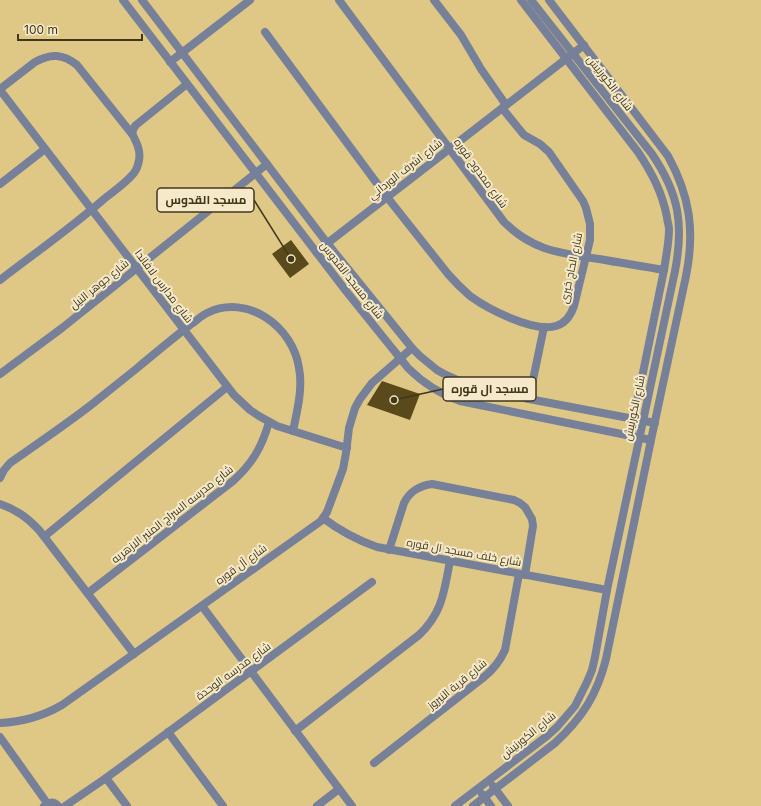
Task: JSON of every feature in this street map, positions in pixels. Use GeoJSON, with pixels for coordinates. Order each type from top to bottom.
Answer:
{"type":"FeatureCollection","features":[{"type":"Feature","properties":{"kind":"street","name":"شارع مسجد القدوس"},"geometry":{"type":"LineString","coordinates":[[123,0],[316,252],[408,368],[423,382],[441,393],[460,401],[651,440]]}},
{"type":"Feature","properties":{"kind":"street","name":"شارع مسجد القدوس"},"geometry":{"type":"LineString","coordinates":[[142,0],[327,243],[412,348],[437,370],[456,380],[529,399],[655,422]]}},
{"type":"Feature","properties":{"kind":"street","name":"شارع ممدوح قوره"},"geometry":{"type":"LineString","coordinates":[[339,0],[504,222],[511,229],[528,241],[558,253],[664,270]]}},
{"type":"Feature","properties":{"kind":"street","name":"شارع الحاج خيرى"},"geometry":{"type":"LineString","coordinates":[[434,0],[461,35],[504,107],[524,135],[540,144],[549,152],[583,201],[588,216],[590,232],[589,247],[574,306],[570,317],[566,321],[555,326],[544,327]]}},
{"type":"Feature","properties":{"kind":"street"},"geometry":{"type":"LineString","coordinates":[[521,0],[569,56],[650,169],[659,188],[665,208],[669,228],[664,270],[630,436]]}},
{"type":"Feature","properties":{"kind":"street","name":"شارع الكورنيش"},"geometry":{"type":"LineString","coordinates":[[455,806],[547,736],[562,722],[574,706],[592,670],[607,590],[679,244],[679,228],[674,196],[661,167],[652,154],[569,56],[531,0]]}},
{"type":"Feature","properties":{"kind":"street","name":"شارع الكورنيش"},"geometry":{"type":"LineString","coordinates":[[473,806],[566,733],[577,721],[592,698],[603,672],[689,261],[690,231],[687,203],[679,179],[668,156],[549,0]]}},
{"type":"Feature","properties":{"kind":"street"},"geometry":{"type":"LineString","coordinates":[[170,62],[245,2]]}},
{"type":"Feature","properties":{"kind":"street"},"geometry":{"type":"LineString","coordinates":[[265,32],[388,196],[448,274],[459,286],[471,296],[498,313],[528,324],[544,327],[529,399]]}},
{"type":"Feature","properties":{"kind":"street","name":"شارع اشرف الورداني"},"geometry":{"type":"LineString","coordinates":[[316,252],[584,45]]}},
{"type":"Feature","properties":{"kind":"street"},"geometry":{"type":"LineString","coordinates":[[0,90],[40,59],[47,56],[66,58],[78,65],[132,134],[138,145],[139,151],[136,169],[129,179],[92,210],[0,280]]}},
{"type":"Feature","properties":{"kind":"street"},"geometry":{"type":"LineString","coordinates":[[132,134],[136,125],[187,84]]}},
{"type":"Feature","properties":{"kind":"street","name":"شارع مدارس لافاندا"},"geometry":{"type":"LineString","coordinates":[[0,90],[234,396],[246,407],[269,422],[347,448]]}},
{"type":"Feature","properties":{"kind":"street"},"geometry":{"type":"LineString","coordinates":[[0,184],[45,149]]}},
{"type":"Feature","properties":{"kind":"street","name":"شارع جوهر النيل"},"geometry":{"type":"LineString","coordinates":[[0,374],[62,328],[267,164]]}},
{"type":"Feature","properties":{"kind":"street"},"geometry":{"type":"LineString","coordinates":[[0,478],[10,463],[91,405],[206,313],[226,308],[246,309],[256,312],[279,328],[290,342],[300,368],[300,386],[293,431]]}},
{"type":"Feature","properties":{"kind":"street","name":"شارع آل قوره"},"geometry":{"type":"LineString","coordinates":[[0,723],[28,720],[52,711],[62,705],[318,523],[327,512],[343,469],[346,459],[349,428],[355,408],[372,383],[412,348]]}},
{"type":"Feature","properties":{"kind":"street"},"geometry":{"type":"LineString","coordinates":[[45,536],[227,387]]}},
{"type":"Feature","properties":{"kind":"street","name":"شارع مدرسه السراج المنير الازهريه"},"geometry":{"type":"LineString","coordinates":[[88,593],[241,474],[249,465],[258,450],[266,433],[269,422]]}},
{"type":"Feature","properties":{"kind":"street","name":"شارع قرية النيروز"},"geometry":{"type":"LineString","coordinates":[[374,763],[495,668],[505,650],[533,526],[532,519],[525,507],[514,500],[432,484],[425,485],[412,492],[407,497],[389,550]]}},
{"type":"Feature","properties":{"kind":"street"},"geometry":{"type":"LineString","coordinates":[[0,504],[12,509],[34,523],[134,654]]}},
{"type":"Feature","properties":{"kind":"street","name":"شارع خلف مسجد ال قوره"},"geometry":{"type":"LineString","coordinates":[[323,518],[355,538],[377,547],[607,590]]}},
{"type":"Feature","properties":{"kind":"street"},"geometry":{"type":"LineString","coordinates":[[295,731],[426,628],[435,616],[442,602],[450,561]]}},
{"type":"Feature","properties":{"kind":"street","name":"شارع مدرسه الوحدة"},"geometry":{"type":"LineString","coordinates":[[65,806],[106,778],[372,582]]}},
{"type":"Feature","properties":{"kind":"street"},"geometry":{"type":"LineString","coordinates":[[202,606],[352,806]]}},
{"type":"Feature","properties":{"kind":"street"},"geometry":{"type":"LineString","coordinates":[[168,732],[223,806]]}},
{"type":"Feature","properties":{"kind":"street"},"geometry":{"type":"LineString","coordinates":[[0,738],[46,805],[54,803],[58,806]]}},
{"type":"Feature","properties":{"kind":"street"},"geometry":{"type":"LineString","coordinates":[[106,778],[127,806]]}},
{"type":"Feature","properties":{"kind":"street"},"geometry":{"type":"LineString","coordinates":[[488,780],[508,806]]}},
{"type":"Feature","properties":{"kind":"street"},"geometry":{"type":"LineString","coordinates":[[317,806],[339,789]]}},
{"type":"Feature","properties":{"kind":"street"},"geometry":{"type":"LineString","coordinates":[[478,789],[491,806]]}},
{"type":"Feature","properties":{"kind":"building"},"geometry":{"type":"Polygon","coordinates":[[[291,240],[309,264],[290,278],[272,254],[291,240]]]}},
{"type":"Feature","properties":{"kind":"building"},"geometry":{"type":"Polygon","coordinates":[[[382,381],[420,394],[410,420],[367,405],[382,381]]]}},
{"type":"Feature","properties":{"kind":"place","name":"مسجد القدوس"},"geometry":{"type":"Point","coordinates":[291,259]}},
{"type":"Feature","properties":{"kind":"place","name":"مسجد ال قوره"},"geometry":{"type":"Point","coordinates":[394,400]}}]}
